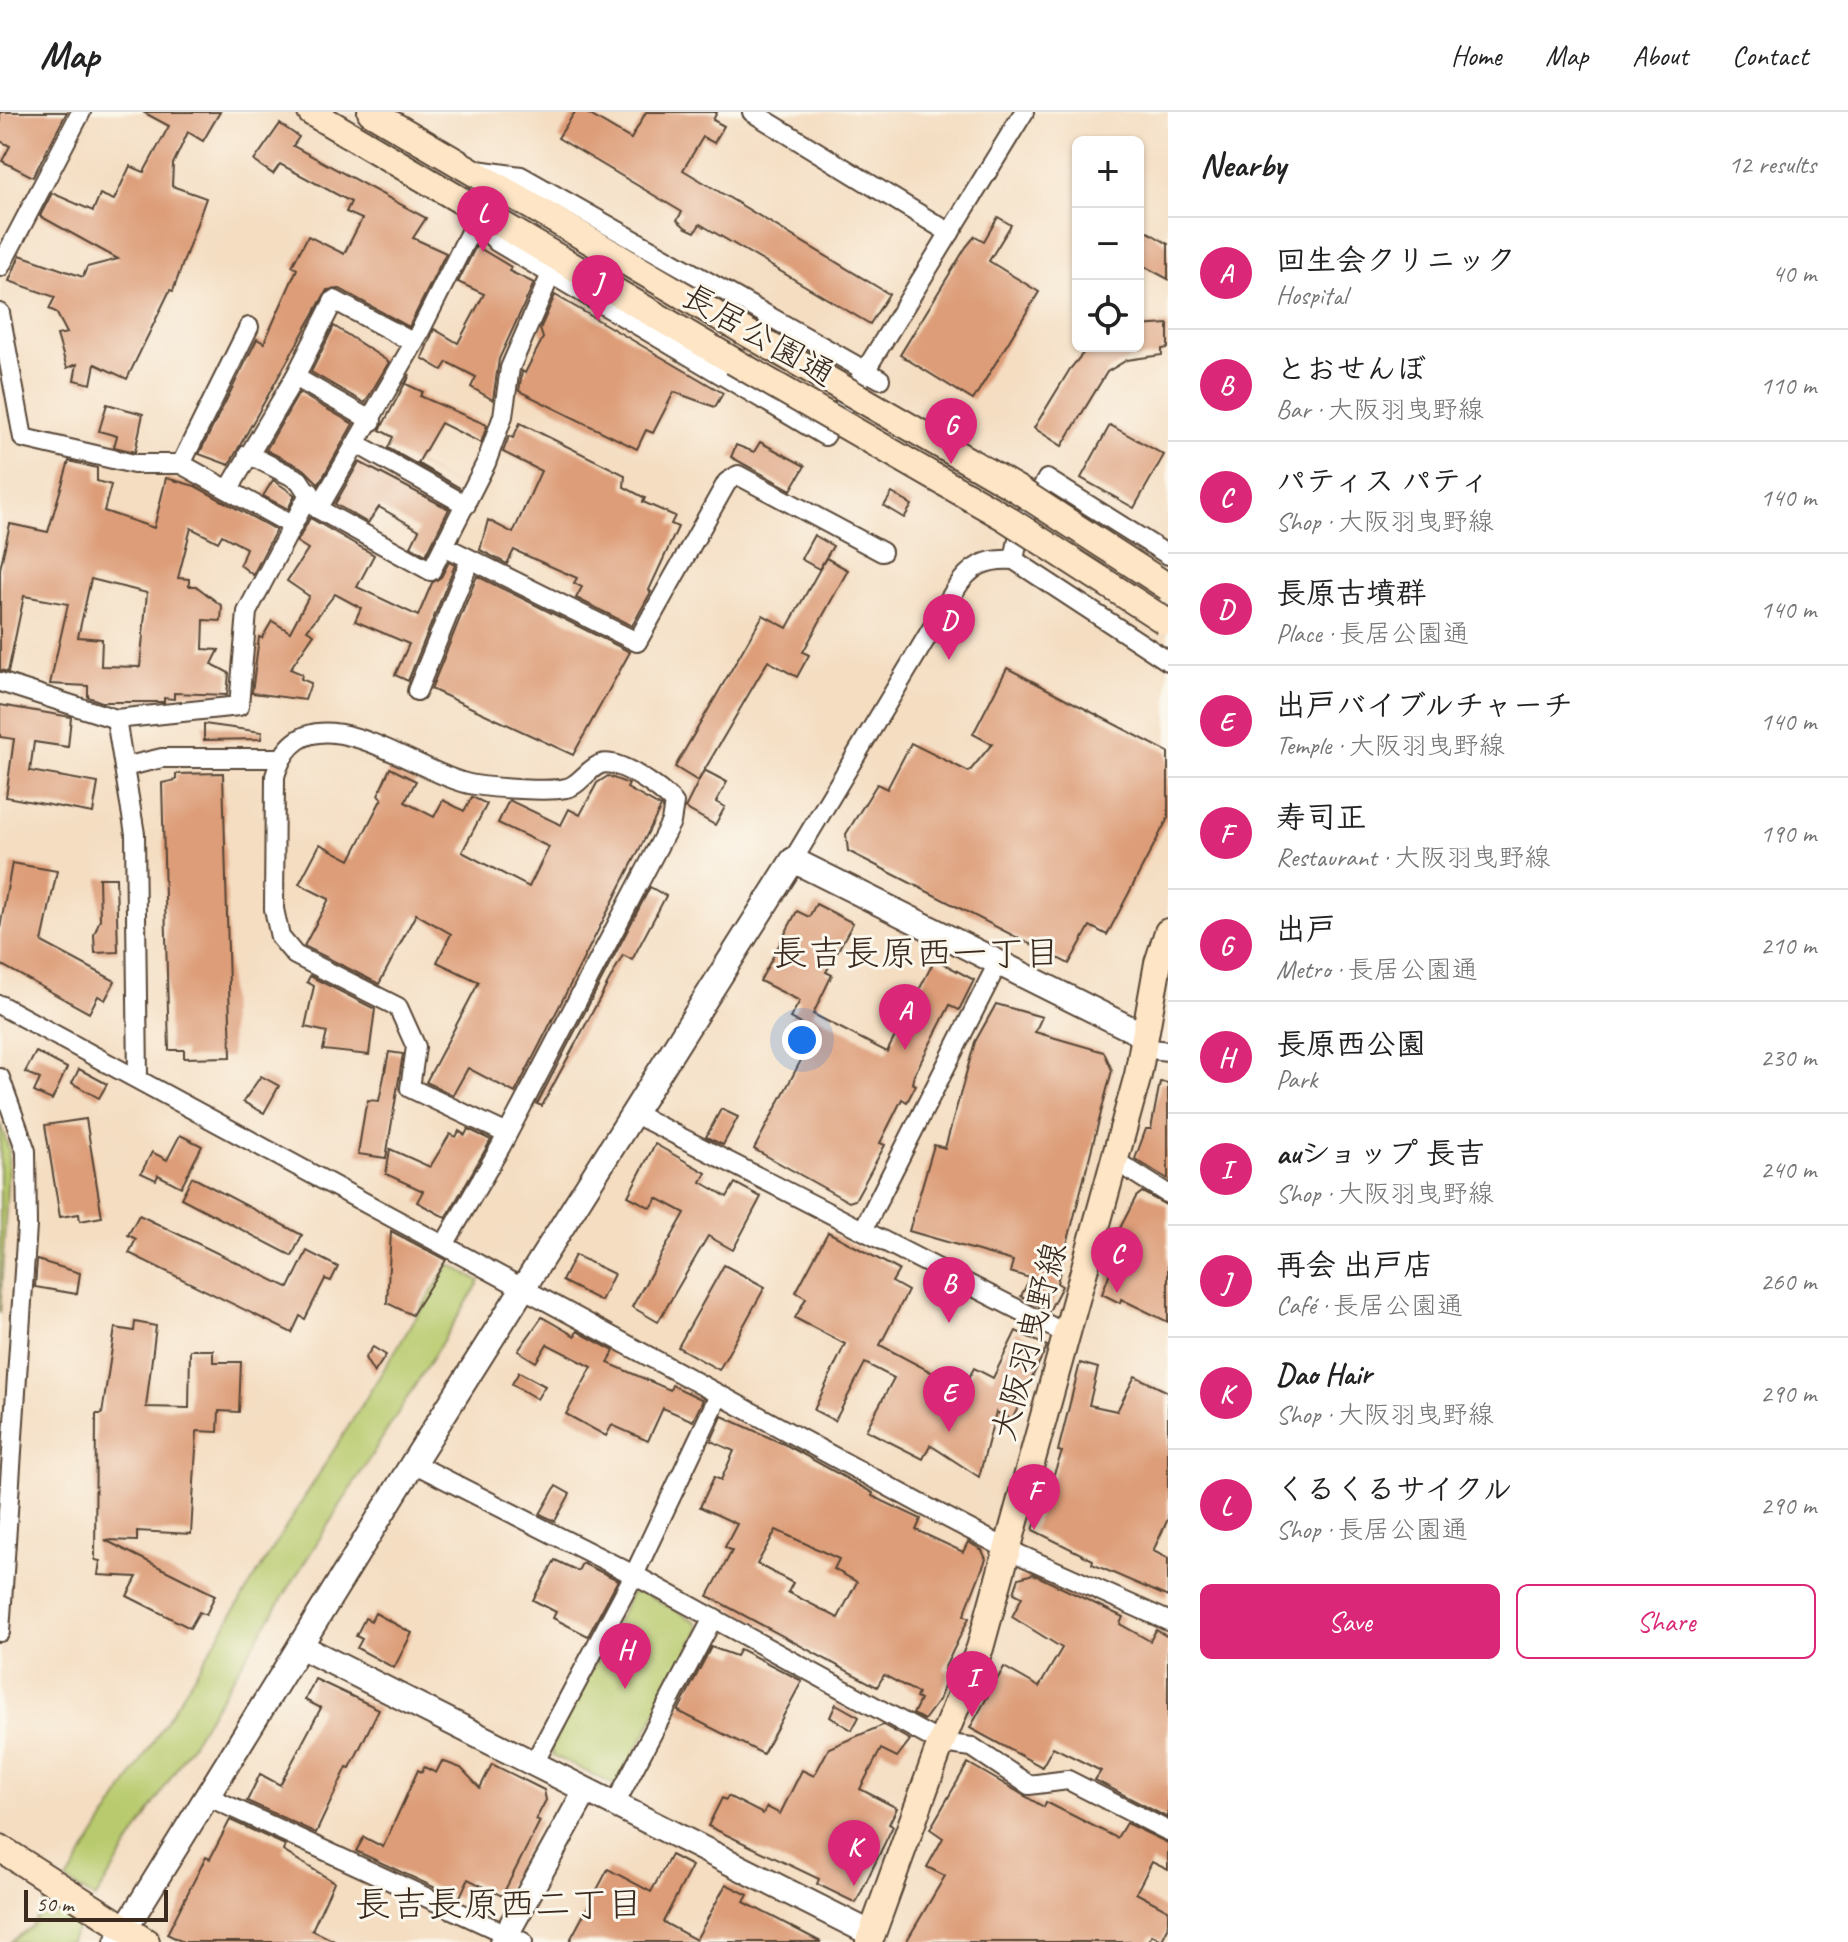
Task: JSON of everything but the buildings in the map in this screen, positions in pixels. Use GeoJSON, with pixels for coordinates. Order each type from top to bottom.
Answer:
{"type":"FeatureCollection","features":[{"type":"Feature","properties":{"kind":"main road","name":"長居公園通"},"geometry":{"type":"LineString","coordinates":[[311,112],[1004,517],[1166,622]]}},
{"type":"Feature","properties":{"kind":"main road","name":"長居公園通"},"geometry":{"type":"LineString","coordinates":[[371,112],[1017,489],[1168,587]]}},
{"type":"Feature","properties":{"kind":"main road","name":"大阪羽曳野線"},"geometry":{"type":"LineString","coordinates":[[871,1938],[941,1743],[980,1648],[1009,1550],[1114,1160],[1152,1045],[1158,963],[1168,932]]}},
{"type":"Feature","properties":{"kind":"main road"},"geometry":{"type":"LineString","coordinates":[[0,1848],[129,1938]]}},
{"type":"Feature","properties":{"kind":"street"},"geometry":{"type":"LineString","coordinates":[[0,267],[81,112]]}},
{"type":"Feature","properties":{"kind":"street"},"geometry":{"type":"LineString","coordinates":[[752,112],[950,233]]}},
{"type":"Feature","properties":{"kind":"street"},"geometry":{"type":"LineString","coordinates":[[452,195],[497,242],[825,436],[1024,112]]}},
{"type":"Feature","properties":{"kind":"street"},"geometry":{"type":"LineString","coordinates":[[469,169],[521,176],[880,379]]}},
{"type":"Feature","properties":{"kind":"street"},"geometry":{"type":"LineString","coordinates":[[0,682],[116,719],[239,706],[247,612],[290,524],[314,501],[372,421],[476,220]]}},
{"type":"Feature","properties":{"kind":"street"},"geometry":{"type":"LineString","coordinates":[[248,454],[299,480],[314,501],[431,571],[466,505],[503,416],[510,368],[551,274]]}},
{"type":"Feature","properties":{"kind":"street"},"geometry":{"type":"LineString","coordinates":[[229,489],[295,377],[334,300],[414,343]]}},
{"type":"Feature","properties":{"kind":"street"},"geometry":{"type":"LineString","coordinates":[[0,313],[23,438],[134,464],[181,464],[290,524]]}},
{"type":"Feature","properties":{"kind":"street"},"geometry":{"type":"LineString","coordinates":[[181,464],[249,327]]}},
{"type":"Feature","properties":{"kind":"street"},"geometry":{"type":"LineString","coordinates":[[295,377],[372,421]]}},
{"type":"Feature","properties":{"kind":"street"},"geometry":{"type":"LineString","coordinates":[[357,444],[466,505]]}},
{"type":"Feature","properties":{"kind":"street"},"geometry":{"type":"LineString","coordinates":[[446,547],[637,642],[727,482],[738,475],[882,552]]}},
{"type":"Feature","properties":{"kind":"street"},"geometry":{"type":"LineString","coordinates":[[1014,560],[1021,524],[1047,479],[1168,555]]}},
{"type":"Feature","properties":{"kind":"street"},"geometry":{"type":"LineString","coordinates":[[417,691],[470,560]]}},
{"type":"Feature","properties":{"kind":"street"},"geometry":{"type":"LineString","coordinates":[[129,1938],[207,1796],[413,1463],[635,1114],[756,914],[793,860],[964,575],[988,560],[1014,560],[1168,661]]}},
{"type":"Feature","properties":{"kind":"street"},"geometry":{"type":"LineString","coordinates":[[116,719],[135,834],[138,1078]]}},
{"type":"Feature","properties":{"kind":"street"},"geometry":{"type":"LineString","coordinates":[[444,1245],[505,1133],[671,822],[674,803],[662,790],[614,764],[600,764],[568,789],[472,785],[371,741],[317,732],[299,737],[280,758],[275,776],[274,895],[280,937],[295,955],[398,1007],[416,1047],[410,1088],[505,1133]]}},
{"type":"Feature","properties":{"kind":"street"},"geometry":{"type":"LineString","coordinates":[[124,767],[162,758],[280,758]]}},
{"type":"Feature","properties":{"kind":"street"},"geometry":{"type":"LineString","coordinates":[[793,860],[1152,1045]]}},
{"type":"Feature","properties":{"kind":"street"},"geometry":{"type":"LineString","coordinates":[[863,1230],[998,963]]}},
{"type":"Feature","properties":{"kind":"street"},"geometry":{"type":"LineString","coordinates":[[0,1005],[1009,1550],[1168,1621]]}},
{"type":"Feature","properties":{"kind":"street"},"geometry":{"type":"LineString","coordinates":[[0,1078],[26,1151],[27,1226],[0,1632]]}},
{"type":"Feature","properties":{"kind":"street"},"geometry":{"type":"LineString","coordinates":[[635,1114],[1068,1335]]}},
{"type":"Feature","properties":{"kind":"street"},"geometry":{"type":"LineString","coordinates":[[1114,1160],[1168,1194]]}},
{"type":"Feature","properties":{"kind":"street"},"geometry":{"type":"LineString","coordinates":[[533,1765],[634,1575],[719,1395]]}},
{"type":"Feature","properties":{"kind":"street"},"geometry":{"type":"LineString","coordinates":[[413,1463],[634,1575],[941,1743],[972,1747],[1029,1785],[1068,1780],[1168,1831]]}},
{"type":"Feature","properties":{"kind":"street"},"geometry":{"type":"LineString","coordinates":[[614,1806],[712,1620]]}},
{"type":"Feature","properties":{"kind":"street"},"geometry":{"type":"LineString","coordinates":[[300,1646],[871,1938]]}},
{"type":"Feature","properties":{"kind":"street"},"geometry":{"type":"LineString","coordinates":[[207,1796],[511,1939],[585,1792]]}},
{"type":"Feature","properties":{"kind":"green space"},"geometry":{"type":"Polygon","coordinates":[[[0,1123],[9,1150],[0,1314],[0,1123]]]}},
{"type":"Feature","properties":{"kind":"green space"},"geometry":{"type":"Polygon","coordinates":[[[449,1264],[480,1281],[95,1899],[67,1881],[449,1264]]]}},
{"type":"Feature","properties":{"kind":"green space"},"geometry":{"type":"Polygon","coordinates":[[[640,1591],[697,1622],[699,1630],[620,1782],[614,1785],[554,1756],[551,1748],[631,1594],[640,1591]]]}},
{"type":"Feature","properties":{"kind":"green space"},"geometry":{"type":"Polygon","coordinates":[[[52,1891],[88,1913],[69,1942],[10,1942],[32,1926],[52,1891]]]}},
{"type":"Feature","properties":{"kind":"place","name":"くるくるサイクル"},"geometry":{"type":"Point","coordinates":[483,252]}},
{"type":"Feature","properties":{"kind":"place","name":"再会 出戸店"},"geometry":{"type":"Point","coordinates":[598,321]}},
{"type":"Feature","properties":{"kind":"place","name":"出戸"},"geometry":{"type":"Point","coordinates":[951,464]}},
{"type":"Feature","properties":{"kind":"place","name":"長原古墳群"},"geometry":{"type":"Point","coordinates":[949,660]}},
{"type":"Feature","properties":{"kind":"place","name":"回生会クリニック"},"geometry":{"type":"Point","coordinates":[905,1050]}},
{"type":"Feature","properties":{"kind":"place","name":"パティス パティ"},"geometry":{"type":"Point","coordinates":[1117,1293]}},
{"type":"Feature","properties":{"kind":"place","name":"とおせんぼ"},"geometry":{"type":"Point","coordinates":[949,1323]}},
{"type":"Feature","properties":{"kind":"place","name":"出戸バイブルチャーチ"},"geometry":{"type":"Point","coordinates":[949,1432]}},
{"type":"Feature","properties":{"kind":"place","name":"寿司正"},"geometry":{"type":"Point","coordinates":[1034,1530]}},
{"type":"Feature","properties":{"kind":"place","name":"長原西公園"},"geometry":{"type":"Point","coordinates":[625,1689]}},
{"type":"Feature","properties":{"kind":"place","name":"auショップ 長吉"},"geometry":{"type":"Point","coordinates":[972,1717]}},
{"type":"Feature","properties":{"kind":"place","name":"Dao Hair"},"geometry":{"type":"Point","coordinates":[854,1886]}},
{"type":"Feature","properties":{"kind":"district","name":"長吉長原西一丁目"},"geometry":{"type":"Point","coordinates":[916,952]}},
{"type":"Feature","properties":{"kind":"district","name":"長吉長原西二丁目"},"geometry":{"type":"Point","coordinates":[499,1903]}}]}
